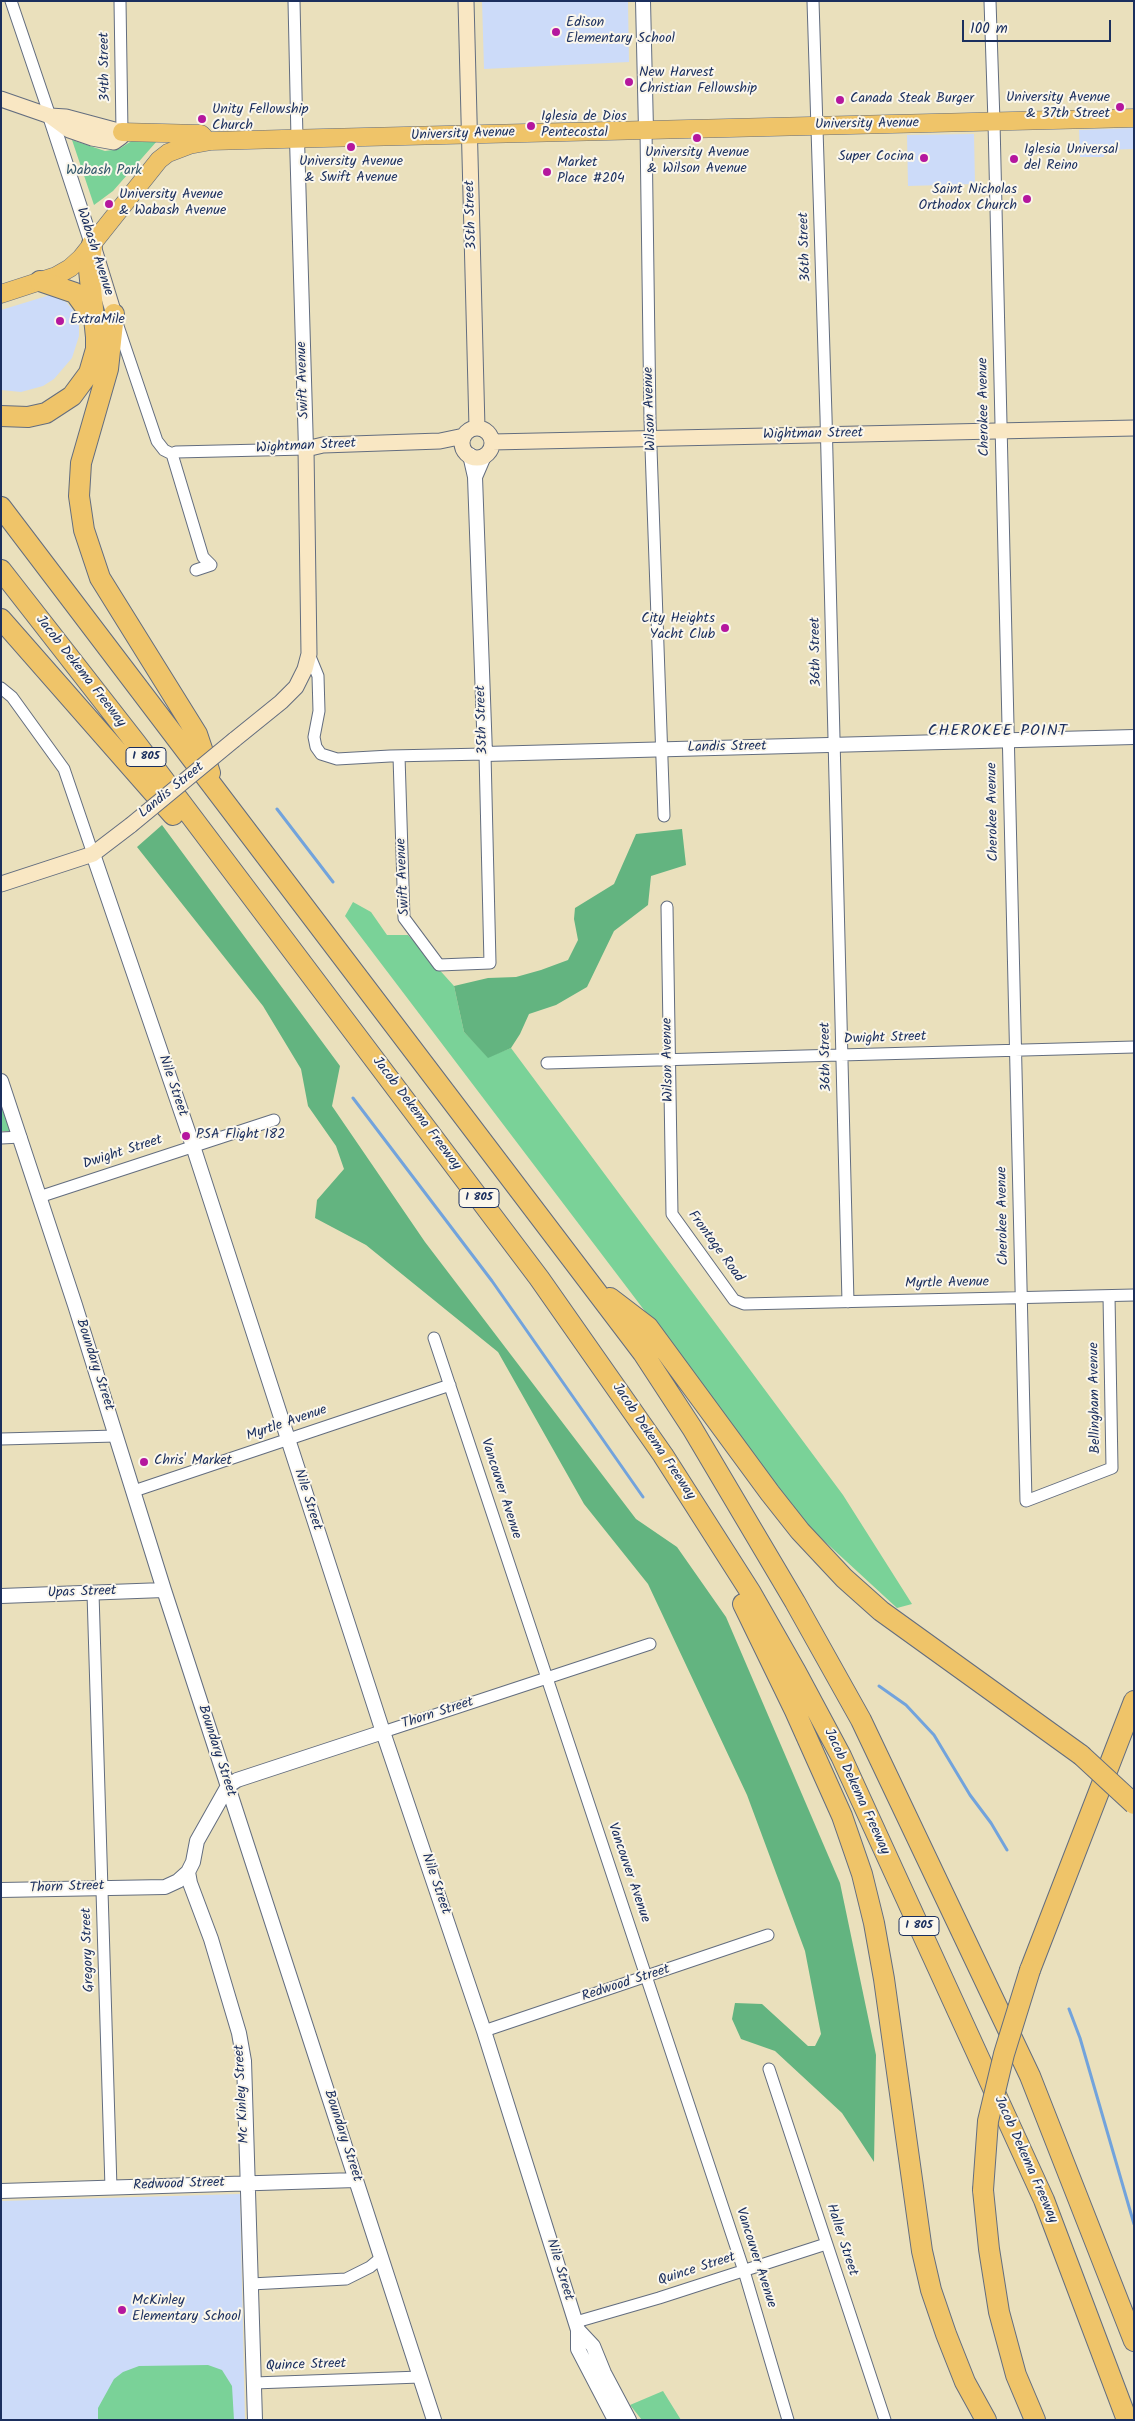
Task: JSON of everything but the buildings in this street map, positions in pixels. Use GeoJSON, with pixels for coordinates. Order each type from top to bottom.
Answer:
{"type":"FeatureCollection","features":[{"type":"Feature","properties":{"kind":"highway"},"geometry":{"type":"LineString","coordinates":[[1,416],[28,417],[46,413],[72,396],[82,385],[96,349],[89,270],[92,244]]}},
{"type":"Feature","properties":{"kind":"highway"},"geometry":{"type":"LineString","coordinates":[[40,281],[75,293],[84,302],[95,321]]}},
{"type":"Feature","properties":{"kind":"highway"},"geometry":{"type":"LineString","coordinates":[[114,314],[108,370],[81,463],[79,496],[84,530],[100,578],[197,734],[214,787]]}},
{"type":"Feature","properties":{"kind":"highway","name":"I 805"},"geometry":{"type":"LineString","coordinates":[[1,507],[643,1353],[692,1428],[795,1602],[861,1720],[1030,2076],[1134,2341]]}},
{"type":"Feature","properties":{"kind":"highway","name":"Jacob Dekema Freeway"},"geometry":{"type":"LineString","coordinates":[[1,570],[539,1278],[663,1455],[750,1593],[796,1672],[841,1756],[1044,2200],[1127,2420]]}},
{"type":"Feature","properties":{"kind":"highway"},"geometry":{"type":"LineString","coordinates":[[1,619],[288,946]]}},
{"type":"Feature","properties":{"kind":"highway"},"geometry":{"type":"LineString","coordinates":[[588,1280],[648,1327],[770,1493],[800,1531],[844,1578],[882,1610],[1081,1755],[1134,1804]]}},
{"type":"Feature","properties":{"kind":"highway"},"geometry":{"type":"LineString","coordinates":[[663,1455],[743,1605],[795,1711],[842,1816],[862,1874],[874,1923],[884,1978],[922,2251],[946,2334],[965,2382],[986,2420]]}},
{"type":"Feature","properties":{"kind":"highway"},"geometry":{"type":"LineString","coordinates":[[1035,2420],[1016,2375],[999,2312],[989,2249],[983,2190],[988,2121],[1004,2054],[1030,1970],[1134,1701]]}},
{"type":"Feature","properties":{"kind":"main road","name":"35th Street"},"geometry":{"type":"LineString","coordinates":[[466,1],[478,428]]}},
{"type":"Feature","properties":{"kind":"main road"},"geometry":{"type":"LineString","coordinates":[[1,99],[50,116],[69,130],[106,142],[118,141],[122,132],[201,134],[211,141]]}},
{"type":"Feature","properties":{"kind":"main road","name":"University Avenue"},"geometry":{"type":"LineString","coordinates":[[1,294],[40,281],[70,268],[92,244],[159,160],[168,153],[189,145],[211,141],[1134,118]]}},
{"type":"Feature","properties":{"kind":"main road","name":"Wabash Avenue"},"geometry":{"type":"LineString","coordinates":[[92,244],[114,314]]}},
{"type":"Feature","properties":{"kind":"main road"},"geometry":{"type":"LineString","coordinates":[[478,428],[488,432],[492,442],[490,450],[471,449],[470,430],[478,428]]}},
{"type":"Feature","properties":{"kind":"main road","name":"Wightman Street"},"geometry":{"type":"LineString","coordinates":[[492,442],[1134,428]]}},
{"type":"Feature","properties":{"kind":"main road","name":"Wightman Street"},"geometry":{"type":"LineString","coordinates":[[306,449],[323,445],[440,442],[471,449]]}},
{"type":"Feature","properties":{"kind":"main road","name":"Swift Avenue"},"geometry":{"type":"LineString","coordinates":[[306,449],[309,654]]}},
{"type":"Feature","properties":{"kind":"main road","name":"Landis Street"},"geometry":{"type":"LineString","coordinates":[[1,884],[93,854],[281,702],[296,687],[305,669],[309,654]]}},
{"type":"Feature","properties":{"kind":"street","name":"Wabash Avenue"},"geometry":{"type":"LineString","coordinates":[[11,1],[92,244]]}},
{"type":"Feature","properties":{"kind":"street","name":"34th Street"},"geometry":{"type":"LineString","coordinates":[[120,1],[122,132]]}},
{"type":"Feature","properties":{"kind":"street","name":"Swift Avenue"},"geometry":{"type":"LineString","coordinates":[[294,1],[306,449]]}},
{"type":"Feature","properties":{"kind":"street","name":"Wilson Avenue"},"geometry":{"type":"LineString","coordinates":[[643,1],[651,438],[664,816]]}},
{"type":"Feature","properties":{"kind":"street","name":"36th Street"},"geometry":{"type":"LineString","coordinates":[[813,1],[827,436],[848,1302]]}},
{"type":"Feature","properties":{"kind":"street","name":"Cherokee Avenue"},"geometry":{"type":"LineString","coordinates":[[990,1],[1026,1501]]}},
{"type":"Feature","properties":{"kind":"street","name":"Wabash Avenue"},"geometry":{"type":"LineString","coordinates":[[114,314],[158,441],[164,450],[172,454],[203,557],[211,566],[196,570]]}},
{"type":"Feature","properties":{"kind":"street","name":"Wightman Street"},"geometry":{"type":"LineString","coordinates":[[172,454],[176,452],[306,449]]}},
{"type":"Feature","properties":{"kind":"street","name":"35th Street"},"geometry":{"type":"LineString","coordinates":[[471,449],[475,476],[490,963]]}},
{"type":"Feature","properties":{"kind":"street","name":"Swift Avenue"},"geometry":{"type":"LineString","coordinates":[[309,654],[318,676],[319,711],[314,737],[316,747],[321,754]]}},
{"type":"Feature","properties":{"kind":"street","name":"Nile Street"},"geometry":{"type":"LineString","coordinates":[[1,688],[12,698],[64,769],[193,1146],[383,1732],[484,2031],[577,2326],[578,2349],[615,2420]]}},
{"type":"Feature","properties":{"kind":"street","name":"Landis Street"},"geometry":{"type":"LineString","coordinates":[[321,754],[337,759],[1134,737]]}},
{"type":"Feature","properties":{"kind":"street","name":"Swift Avenue"},"geometry":{"type":"LineString","coordinates":[[400,756],[404,918],[439,965],[490,963]]}},
{"type":"Feature","properties":{"kind":"street","name":"Wilson Avenue"},"geometry":{"type":"LineString","coordinates":[[667,907],[672,1214]]}},
{"type":"Feature","properties":{"kind":"street","name":"Dwight Street"},"geometry":{"type":"LineString","coordinates":[[547,1063],[1134,1047]]}},
{"type":"Feature","properties":{"kind":"street","name":"Boundary Street"},"geometry":{"type":"LineString","coordinates":[[1,1081],[21,1138],[164,1590],[434,2420]]}},
{"type":"Feature","properties":{"kind":"street","name":"Dwight Street"},"geometry":{"type":"LineString","coordinates":[[39,1197],[274,1120]]}},
{"type":"Feature","properties":{"kind":"street"},"geometry":{"type":"LineString","coordinates":[[1,1138],[21,1138]]}},
{"type":"Feature","properties":{"kind":"street","name":"Frontage Road"},"geometry":{"type":"LineString","coordinates":[[672,1214],[734,1300],[744,1304],[762,1304]]}},
{"type":"Feature","properties":{"kind":"street","name":"Myrtle Avenue"},"geometry":{"type":"LineString","coordinates":[[762,1304],[1134,1295]]}},
{"type":"Feature","properties":{"kind":"street","name":"Bellingham Avenue"},"geometry":{"type":"LineString","coordinates":[[1026,1501],[1112,1468],[1109,1296]]}},
{"type":"Feature","properties":{"kind":"street","name":"Vancouver Avenue"},"geometry":{"type":"LineString","coordinates":[[434,1338],[744,2271],[788,2420]]}},
{"type":"Feature","properties":{"kind":"street","name":"Myrtle Avenue"},"geometry":{"type":"LineString","coordinates":[[134,1491],[450,1385]]}},
{"type":"Feature","properties":{"kind":"street"},"geometry":{"type":"LineString","coordinates":[[1,1439],[116,1436]]}},
{"type":"Feature","properties":{"kind":"street","name":"Upas Street"},"geometry":{"type":"LineString","coordinates":[[1,1596],[164,1590]]}},
{"type":"Feature","properties":{"kind":"street","name":"Gregory Street"},"geometry":{"type":"LineString","coordinates":[[93,1592],[112,2188]]}},
{"type":"Feature","properties":{"kind":"street","name":"Thorn Street"},"geometry":{"type":"LineString","coordinates":[[228,1786],[237,1780],[650,1644]]}},
{"type":"Feature","properties":{"kind":"street"},"geometry":{"type":"LineString","coordinates":[[188,1872],[193,1862],[197,1840],[228,1786]]}},
{"type":"Feature","properties":{"kind":"street","name":"Thorn Street"},"geometry":{"type":"LineString","coordinates":[[1,1890],[102,1886],[165,1886],[178,1881],[188,1872]]}},
{"type":"Feature","properties":{"kind":"street","name":"Mc Kinley Street"},"geometry":{"type":"LineString","coordinates":[[188,1872],[190,1884],[211,1939],[239,2032],[244,2061],[255,2420]]}},
{"type":"Feature","properties":{"kind":"street","name":"Redwood Street"},"geometry":{"type":"LineString","coordinates":[[484,2031],[768,1935]]}},
{"type":"Feature","properties":{"kind":"street","name":"Haller Street"},"geometry":{"type":"LineString","coordinates":[[769,2068],[885,2420]]}},
{"type":"Feature","properties":{"kind":"street","name":"Redwood Street"},"geometry":{"type":"LineString","coordinates":[[1,2191],[356,2180]]}},
{"type":"Feature","properties":{"kind":"street","name":"Quince Street"},"geometry":{"type":"LineString","coordinates":[[577,2326],[826,2244]]}},
{"type":"Feature","properties":{"kind":"street"},"geometry":{"type":"LineString","coordinates":[[251,2284],[346,2279],[370,2267],[382,2258]]}},
{"type":"Feature","properties":{"kind":"street","name":"Nile Street"},"geometry":{"type":"LineString","coordinates":[[577,2326],[593,2346],[607,2380],[629,2420]]}},
{"type":"Feature","properties":{"kind":"street","name":"Quince Street"},"geometry":{"type":"LineString","coordinates":[[254,2383],[420,2376]]}},
{"type":"Feature","properties":{"kind":"shaded area","name":"Edison Elementary School"},"geometry":{"type":"Polygon","coordinates":[[[482,1],[628,1],[629,62],[484,69],[482,1]]]}},
{"type":"Feature","properties":{"kind":"shaded area"},"geometry":{"type":"Polygon","coordinates":[[[1134,128],[1134,149],[1104,150],[1104,157],[1080,157],[1079,130],[1134,128]]]}},
{"type":"Feature","properties":{"kind":"shaded area"},"geometry":{"type":"Polygon","coordinates":[[[974,134],[975,184],[908,186],[907,135],[974,134]]]}},
{"type":"Feature","properties":{"kind":"shaded area"},"geometry":{"type":"Polygon","coordinates":[[[50,295],[66,302],[79,317],[79,336],[72,358],[54,379],[43,386],[21,392],[1,390],[1,310],[50,295]]]}},
{"type":"Feature","properties":{"kind":"shaded area","name":"McKinley Elementary School"},"geometry":{"type":"Polygon","coordinates":[[[240,2194],[245,2420],[1,2420],[1,2201],[240,2194]]]}},
{"type":"Feature","properties":{"kind":"green space","name":"Wabash Park"},"geometry":{"type":"Polygon","coordinates":[[[138,137],[157,141],[113,191],[94,205],[72,140],[105,151],[119,149],[138,137]]]}},
{"type":"Feature","properties":{"kind":"green space"},"geometry":{"type":"Polygon","coordinates":[[[162,825],[340,1066],[332,1106],[425,1242],[636,1519],[677,1547],[726,1617],[840,1883],[876,2055],[874,2162],[842,2113],[775,2051],[741,2039],[732,2019],[735,2003],[762,2004],[808,2046],[815,2046],[821,2034],[805,1951],[747,1795],[648,1584],[584,1504],[498,1352],[366,1245],[315,1218],[317,1200],[344,1169],[336,1146],[308,1106],[301,1069],[263,1006],[137,847],[162,825]]]}},
{"type":"Feature","properties":{"kind":"green space"},"geometry":{"type":"Polygon","coordinates":[[[682,829],[686,865],[651,876],[648,905],[614,931],[587,987],[556,1005],[529,1014],[511,1048],[488,1058],[464,1032],[454,986],[488,978],[516,977],[568,960],[578,940],[574,919],[575,908],[614,884],[636,834],[682,829]]]}},
{"type":"Feature","properties":{"kind":"green space"},"geometry":{"type":"Polygon","coordinates":[[[353,902],[371,912],[387,935],[408,935],[454,986],[464,1032],[488,1057],[511,1048],[843,1495],[912,1604],[897,1608],[808,1526],[345,916],[353,902]]]}},
{"type":"Feature","properties":{"kind":"green space"},"geometry":{"type":"Polygon","coordinates":[[[1,1097],[11,1125],[9,1131],[1,1131],[1,1097]]]}},
{"type":"Feature","properties":{"kind":"green space"},"geometry":{"type":"Polygon","coordinates":[[[208,2365],[222,2370],[232,2386],[234,2420],[98,2420],[98,2408],[114,2379],[123,2372],[139,2366],[208,2365]]]}},
{"type":"Feature","properties":{"kind":"green space"},"geometry":{"type":"Polygon","coordinates":[[[663,2391],[681,2420],[642,2420],[630,2405],[663,2391]]]}},
{"type":"Feature","properties":{"kind":"waterway"},"geometry":{"type":"LineString","coordinates":[[277,809],[333,882]]}},
{"type":"Feature","properties":{"kind":"waterway"},"geometry":{"type":"LineString","coordinates":[[353,1098],[492,1281],[643,1497]]}},
{"type":"Feature","properties":{"kind":"waterway"},"geometry":{"type":"LineString","coordinates":[[879,1686],[906,1705],[934,1735],[970,1795],[991,1823],[1007,1850]]}},
{"type":"Feature","properties":{"kind":"waterway"},"geometry":{"type":"LineString","coordinates":[[1069,2009],[1080,2038],[1134,2224]]}},
{"type":"Feature","properties":{"kind":"place","name":"Edison Elementary School"},"geometry":{"type":"Point","coordinates":[556,32]}},
{"type":"Feature","properties":{"kind":"place","name":"New Harvest Christian Fellowship"},"geometry":{"type":"Point","coordinates":[629,82]}},
{"type":"Feature","properties":{"kind":"place","name":"Canada Steak Burger"},"geometry":{"type":"Point","coordinates":[840,100]}},
{"type":"Feature","properties":{"kind":"place","name":"University Avenue & 37th Street"},"geometry":{"type":"Point","coordinates":[1120,107]}},
{"type":"Feature","properties":{"kind":"place","name":"Unity Fellowship Church"},"geometry":{"type":"Point","coordinates":[202,119]}},
{"type":"Feature","properties":{"kind":"place","name":"Iglesia de Dios Pentecostal"},"geometry":{"type":"Point","coordinates":[531,126]}},
{"type":"Feature","properties":{"kind":"place","name":"University Avenue & Wilson Avenue"},"geometry":{"type":"Point","coordinates":[697,138]}},
{"type":"Feature","properties":{"kind":"place","name":"University Avenue & Swift Avenue"},"geometry":{"type":"Point","coordinates":[351,147]}},
{"type":"Feature","properties":{"kind":"place","name":"Super Cocina"},"geometry":{"type":"Point","coordinates":[924,158]}},
{"type":"Feature","properties":{"kind":"place","name":"Iglesia Universal del Reino"},"geometry":{"type":"Point","coordinates":[1014,159]}},
{"type":"Feature","properties":{"kind":"place","name":"Market Place #204"},"geometry":{"type":"Point","coordinates":[547,172]}},
{"type":"Feature","properties":{"kind":"place","name":"Saint Nicholas Orthodox Church"},"geometry":{"type":"Point","coordinates":[1027,199]}},
{"type":"Feature","properties":{"kind":"place","name":"University Avenue & Wabash Avenue"},"geometry":{"type":"Point","coordinates":[109,204]}},
{"type":"Feature","properties":{"kind":"place","name":"ExtraMile"},"geometry":{"type":"Point","coordinates":[60,321]}},
{"type":"Feature","properties":{"kind":"place","name":"City Heights Yacht Club"},"geometry":{"type":"Point","coordinates":[725,628]}},
{"type":"Feature","properties":{"kind":"place","name":"PSA Flight 182"},"geometry":{"type":"Point","coordinates":[186,1136]}},
{"type":"Feature","properties":{"kind":"place","name":"Chris' Market"},"geometry":{"type":"Point","coordinates":[144,1462]}},
{"type":"Feature","properties":{"kind":"place","name":"McKinley Elementary School"},"geometry":{"type":"Point","coordinates":[122,2310]}},
{"type":"Feature","properties":{"kind":"district","name":"CHEROKEE POINT"},"geometry":{"type":"Point","coordinates":[998,732]}}]}
